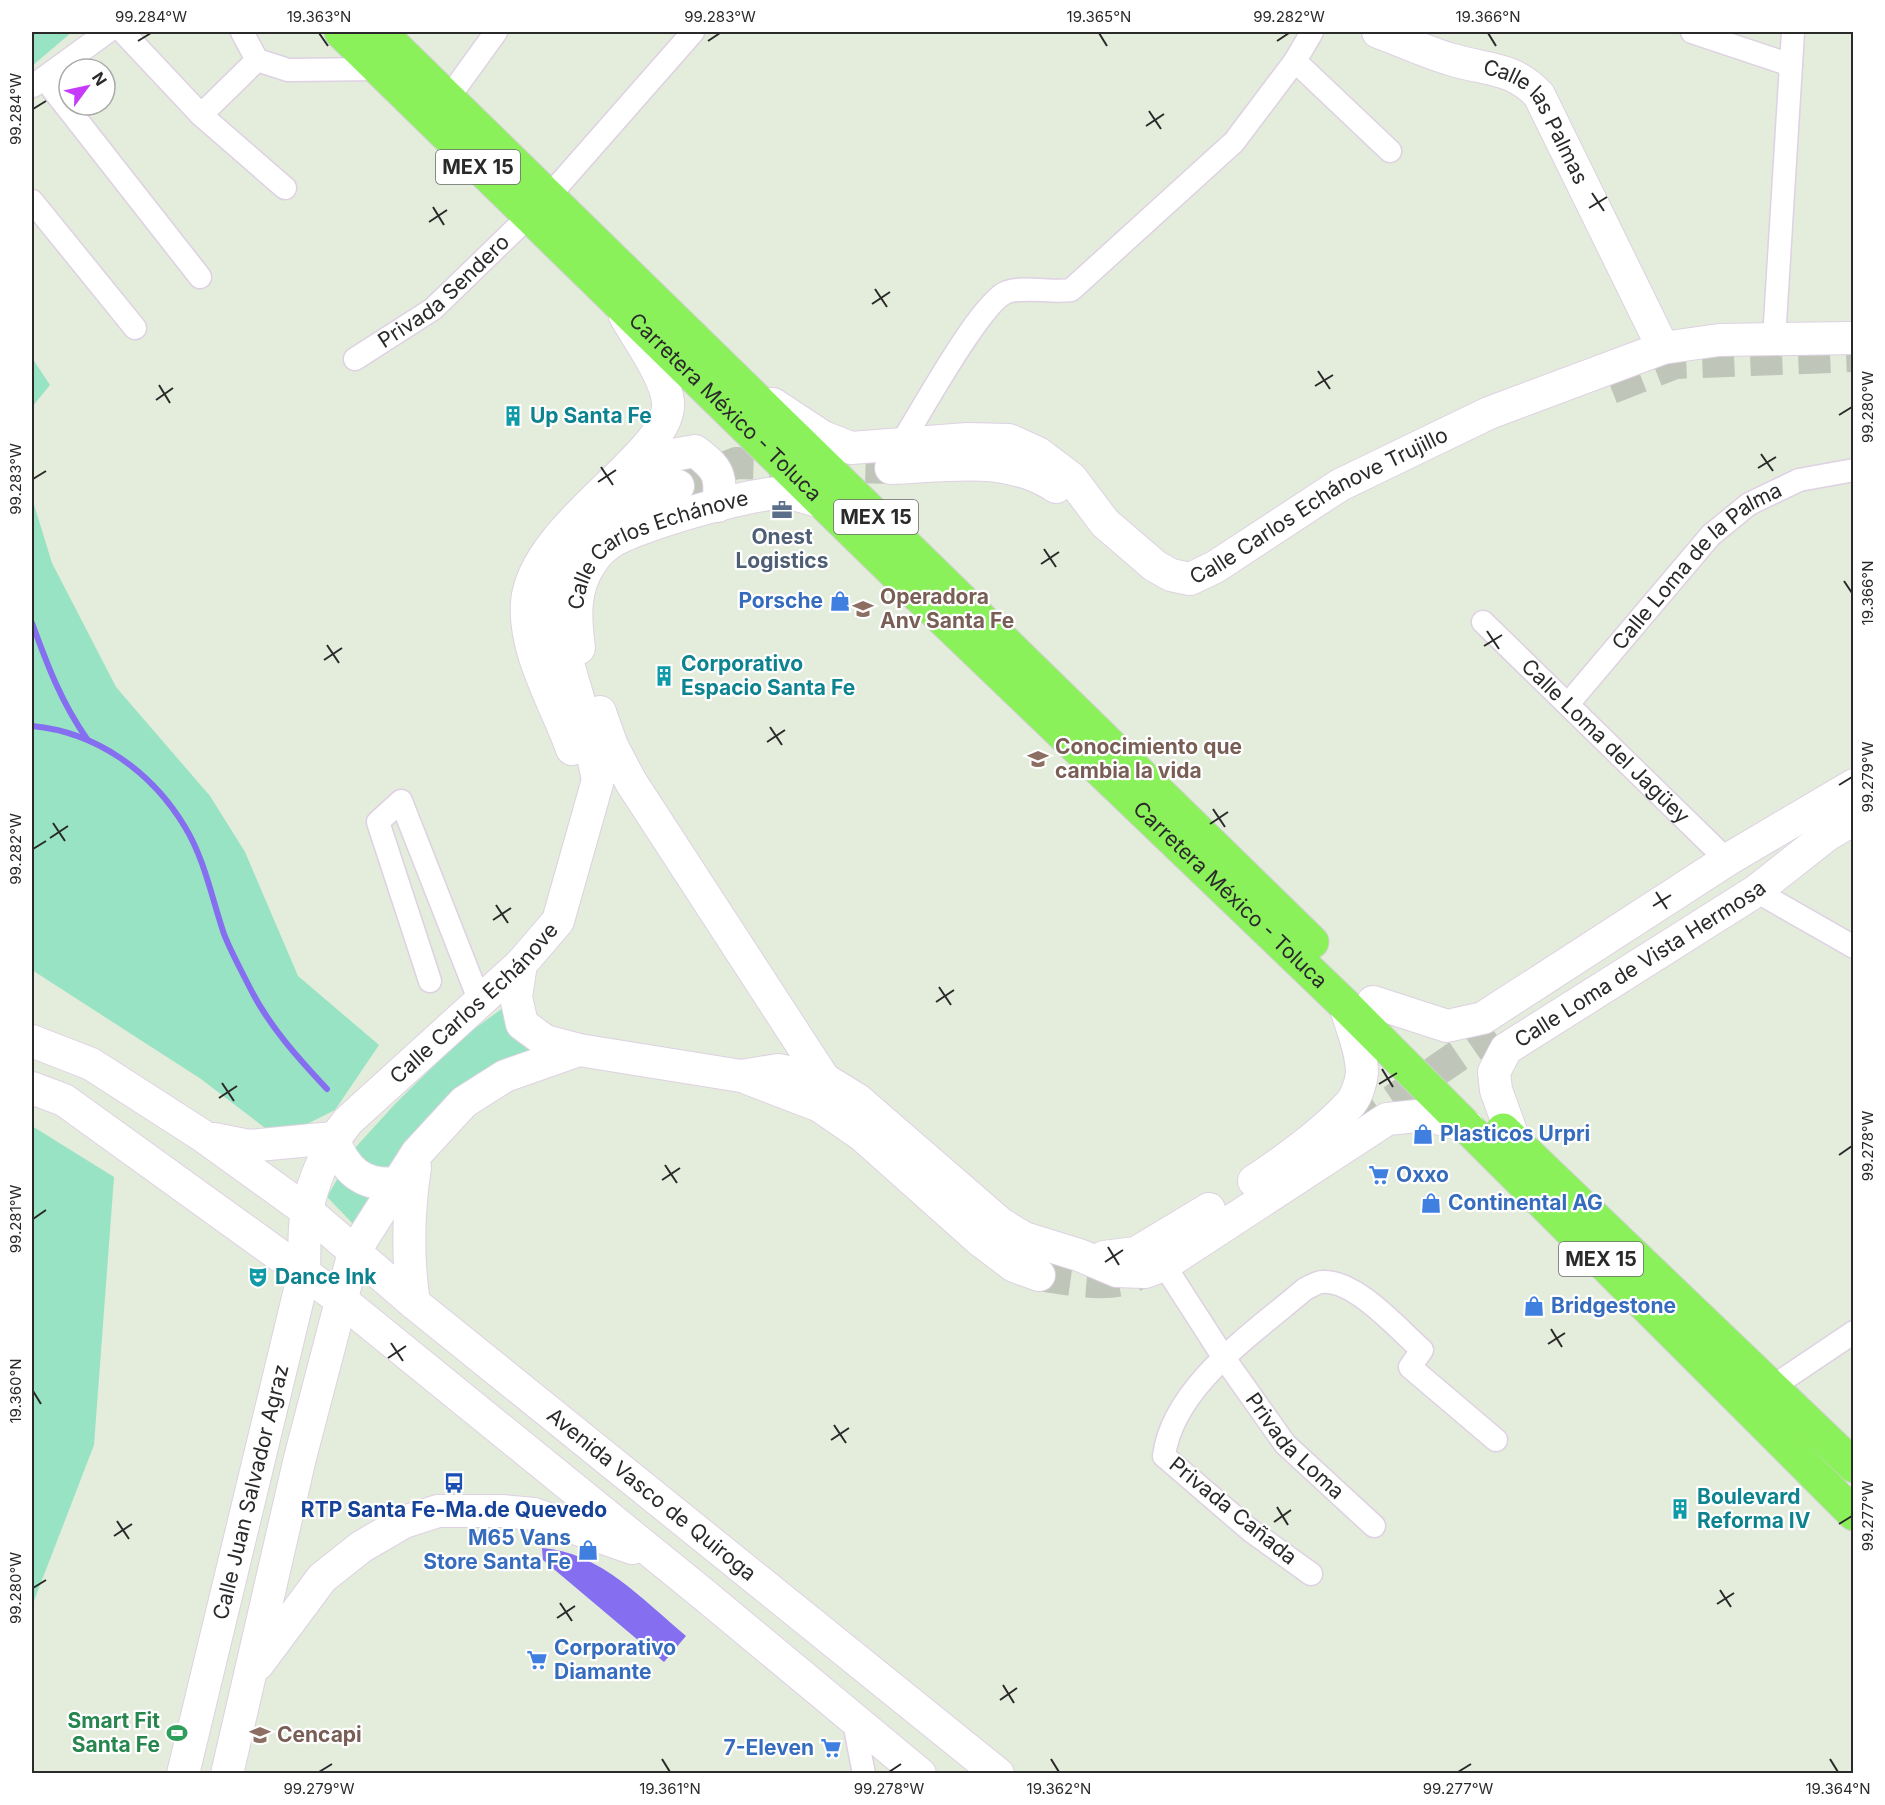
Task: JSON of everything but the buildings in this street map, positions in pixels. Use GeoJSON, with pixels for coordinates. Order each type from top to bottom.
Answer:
{"type":"FeatureCollection","features":[{"type":"Feature","properties":{"kind":"main road","name":"Carretera México - Toluca"},"geometry":{"type":"LineString","coordinates":[[341,32],[378,69],[539,206],[732,377],[1359,1004],[1469,1127],[1854,1514]]}},
{"type":"Feature","properties":{"kind":"main road","name":"Carretera México - Toluca"},"geometry":{"type":"LineString","coordinates":[[380,32],[449,97],[617,303],[822,502],[1359,1004],[1514,1140],[1854,1466]]}},
{"type":"Feature","properties":{"kind":"street"},"geometry":{"type":"LineString","coordinates":[[107,32],[38,83],[200,277]]}},
{"type":"Feature","properties":{"kind":"street"},"geometry":{"type":"LineString","coordinates":[[123,32],[201,115],[285,188]]}},
{"type":"Feature","properties":{"kind":"street"},"geometry":{"type":"LineString","coordinates":[[242,32],[257,60],[288,70],[378,69]]}},
{"type":"Feature","properties":{"kind":"street"},"geometry":{"type":"LineString","coordinates":[[449,97],[496,32]]}},
{"type":"Feature","properties":{"kind":"street","name":"Privada Sendero"},"geometry":{"type":"LineString","coordinates":[[355,359],[434,309],[539,206],[693,32]]}},
{"type":"Feature","properties":{"kind":"street"},"geometry":{"type":"LineString","coordinates":[[732,377],[823,437],[851,448],[896,456],[965,340],[995,299],[1014,291],[1071,290],[1234,142],[1295,61],[1312,32]]}},
{"type":"Feature","properties":{"kind":"street","name":"Calle las Palmas"},"geometry":{"type":"LineString","coordinates":[[1378,32],[1453,60],[1504,71],[1526,81],[1533,88],[1539,95],[1663,348]]}},
{"type":"Feature","properties":{"kind":"street"},"geometry":{"type":"LineString","coordinates":[[1774,339],[1793,32]]}},
{"type":"Feature","properties":{"kind":"street"},"geometry":{"type":"LineString","coordinates":[[1704,34],[1791,65]]}},
{"type":"Feature","properties":{"kind":"street"},"geometry":{"type":"LineString","coordinates":[[201,115],[257,60]]}},
{"type":"Feature","properties":{"kind":"street"},"geometry":{"type":"LineString","coordinates":[[1295,61],[1390,151]]}},
{"type":"Feature","properties":{"kind":"street"},"geometry":{"type":"LineString","coordinates":[[32,201],[135,328]]}},
{"type":"Feature","properties":{"kind":"street","name":"Calle Carlos Echánove"},"geometry":{"type":"LineString","coordinates":[[307,1211],[333,1138],[365,1105],[520,964],[558,921],[589,818],[576,762],[542,674],[528,621],[530,585],[543,556],[576,516],[661,430],[668,402],[657,371],[617,303]]}},
{"type":"Feature","properties":{"kind":"street","name":"Calle Carlos Echánove Trujillo"},"geometry":{"type":"LineString","coordinates":[[896,456],[1020,468],[1046,480],[1105,523],[1155,566],[1171,575],[1190,579],[1215,567],[1340,485],[1489,413],[1663,348],[1719,340],[1854,338]]}},
{"type":"Feature","properties":{"kind":"street"},"geometry":{"type":"LineString","coordinates":[[1396,459],[1449,448],[1611,388]]}},
{"type":"Feature","properties":{"kind":"street"},"geometry":{"type":"LineString","coordinates":[[576,516],[609,498],[668,456],[695,451],[714,465],[721,484],[718,506]]}},
{"type":"Feature","properties":{"kind":"street","name":"Calle Loma de la Palma"},"geometry":{"type":"LineString","coordinates":[[1568,704],[1711,535],[1749,504],[1799,480],[1854,470]]}},
{"type":"Feature","properties":{"kind":"street"},"geometry":{"type":"LineString","coordinates":[[589,818],[598,780],[588,732],[554,616],[556,574],[563,558],[585,535],[618,512],[678,486]]}},
{"type":"Feature","properties":{"kind":"street","name":"Calle Carlos Echánove"},"geometry":{"type":"LineString","coordinates":[[822,502],[783,493],[718,506],[628,533],[609,544],[591,562],[581,579],[575,615],[579,648],[612,746],[631,782],[824,1079]]}},
{"type":"Feature","properties":{"kind":"street","name":"Calle Loma del Jagüey"},"geometry":{"type":"LineString","coordinates":[[1482,622],[1727,860]]}},
{"type":"Feature","properties":{"kind":"street","name":"Calle Loma de Vista Hermosa"},"geometry":{"type":"LineString","coordinates":[[1495,1032],[1727,860],[1854,785]]}},
{"type":"Feature","properties":{"kind":"street"},"geometry":{"type":"LineString","coordinates":[[430,981],[378,822],[401,801],[480,1002]]}},
{"type":"Feature","properties":{"kind":"street"},"geometry":{"type":"LineString","coordinates":[[1495,1032],[1774,855],[1840,827]]}},
{"type":"Feature","properties":{"kind":"street","name":"Calle Loma de Vista Hermosa"},"geometry":{"type":"LineString","coordinates":[[1359,1004],[1447,1026],[1495,1032],[1756,891],[1840,827]]}},
{"type":"Feature","properties":{"kind":"street"},"geometry":{"type":"LineString","coordinates":[[1756,891],[1854,947]]}},
{"type":"Feature","properties":{"kind":"street"},"geometry":{"type":"LineString","coordinates":[[520,964],[516,997],[522,1024],[545,1041],[579,1050],[741,1076],[820,1106],[862,1135],[925,1194],[981,1241],[1014,1266],[1039,1275]]}},
{"type":"Feature","properties":{"kind":"street"},"geometry":{"type":"LineString","coordinates":[[1359,1004],[1362,1073],[1359,1085],[1359,1117]]}},
{"type":"Feature","properties":{"kind":"street","name":"Calle Loma de Vista Hermosa"},"geometry":{"type":"LineString","coordinates":[[1495,1032],[1496,1090],[1514,1140]]}},
{"type":"Feature","properties":{"kind":"street","name":"Avenida Vasco de Quiroga"},"geometry":{"type":"LineString","coordinates":[[32,1041],[91,1064],[203,1136],[307,1211],[414,1303],[998,1773]]}},
{"type":"Feature","properties":{"kind":"street","name":"Calle Juan Salvador Agraz"},"geometry":{"type":"LineString","coordinates":[[225,1773],[300,1458],[354,1252],[417,1153],[464,1102],[505,1076],[579,1050]]}},
{"type":"Feature","properties":{"kind":"street"},"geometry":{"type":"LineString","coordinates":[[741,1076],[778,1070],[824,1079],[858,1100],[1000,1224],[1024,1238],[1079,1256],[1114,1258],[1136,1253],[1157,1255],[1273,1168],[1359,1117],[1387,1119],[1427,1114],[1469,1127]]}},
{"type":"Feature","properties":{"kind":"street"},"geometry":{"type":"LineString","coordinates":[[32,1088],[64,1100],[340,1299],[920,1773]]}},
{"type":"Feature","properties":{"kind":"street"},"geometry":{"type":"LineString","coordinates":[[203,1136],[249,1146],[333,1138],[344,1163],[354,1175],[383,1185],[398,1183]]}},
{"type":"Feature","properties":{"kind":"street"},"geometry":{"type":"LineString","coordinates":[[414,1303],[409,1267],[408,1210],[417,1153]]}},
{"type":"Feature","properties":{"kind":"street","name":"Calle Juan Salvador Agraz"},"geometry":{"type":"LineString","coordinates":[[183,1773],[304,1273],[307,1211]]}},
{"type":"Feature","properties":{"kind":"street"},"geometry":{"type":"LineString","coordinates":[[1157,1255],[1224,1358],[1305,1289],[1322,1281],[1342,1284],[1360,1295],[1422,1350],[1410,1367],[1496,1440]]}},
{"type":"Feature","properties":{"kind":"street"},"geometry":{"type":"LineString","coordinates":[[1772,1388],[1854,1332]]}},
{"type":"Feature","properties":{"kind":"street","name":"Privada Loma"},"geometry":{"type":"LineString","coordinates":[[1224,1358],[1285,1443],[1374,1526]]}},
{"type":"Feature","properties":{"kind":"street","name":"Privada Cañada"},"geometry":{"type":"LineString","coordinates":[[1224,1358],[1198,1383],[1173,1420],[1166,1437],[1164,1456],[1250,1530],[1311,1574]]}},
{"type":"Feature","properties":{"kind":"street"},"geometry":{"type":"LineString","coordinates":[[282,1363],[323,1373]]}},
{"type":"Feature","properties":{"kind":"street"},"geometry":{"type":"LineString","coordinates":[[248,1680],[322,1578],[361,1547],[404,1522],[438,1511],[474,1509],[534,1514],[655,1556]]}},
{"type":"Feature","properties":{"kind":"street"},"geometry":{"type":"LineString","coordinates":[[854,1717],[864,1773]]}},
{"type":"Feature","properties":{"kind":"street"},"geometry":{"type":"LineString","coordinates":[[192,1773],[207,1767],[225,1773]]}},
{"type":"Feature","properties":{"kind":"green space"},"geometry":{"type":"Polygon","coordinates":[[[32,32],[72,32],[32,66],[32,32]]]}},
{"type":"Feature","properties":{"kind":"green space"},"geometry":{"type":"Polygon","coordinates":[[[32,358],[50,385],[32,407],[32,358]]]}},
{"type":"Feature","properties":{"kind":"green space"},"geometry":{"type":"Polygon","coordinates":[[[32,498],[52,563],[116,687],[210,796],[245,852],[298,976],[379,1045],[335,1110],[297,1129],[269,1131],[201,1079],[32,970],[32,498]]]}},
{"type":"Feature","properties":{"kind":"green space"},"geometry":{"type":"Polygon","coordinates":[[[507,1005],[533,1052],[358,1229],[327,1197],[355,1148],[395,1104],[462,1038],[507,1005]]]}},
{"type":"Feature","properties":{"kind":"green space"},"geometry":{"type":"Polygon","coordinates":[[[32,1126],[114,1177],[94,1445],[32,1606],[32,1126]]]}},
{"type":"Feature","properties":{"kind":"shaded area"},"geometry":{"type":"Polygon","coordinates":[[[542,1548],[563,1551],[602,1568],[637,1593],[686,1636],[664,1662],[543,1560],[542,1548]]]}},
{"type":"Feature","properties":{"kind":"waterway"},"geometry":{"type":"LineString","coordinates":[[32,623],[62,697],[87,739]]}},
{"type":"Feature","properties":{"kind":"waterway"},"geometry":{"type":"LineString","coordinates":[[32,726],[79,737],[121,758],[139,772],[172,807],[198,853],[224,934],[258,1002],[285,1041],[327,1089]]}},
{"type":"Feature","properties":{"kind":"tunnel"},"geometry":{"type":"LineString","coordinates":[[1611,388],[1675,363],[1854,356]]}},
{"type":"Feature","properties":{"kind":"tunnel"},"geometry":{"type":"LineString","coordinates":[[678,486],[736,463],[891,468]]}},
{"type":"Feature","properties":{"kind":"tunnel"},"geometry":{"type":"LineString","coordinates":[[1353,1128],[1494,1031]]}},
{"type":"Feature","properties":{"kind":"tunnel"},"geometry":{"type":"LineString","coordinates":[[1039,1275],[1078,1281],[1106,1282],[1119,1281],[1143,1271]]}},
{"type":"Feature","properties":{"kind":"place","name":"Up Santa Fe"},"geometry":{"type":"Point","coordinates":[513,416]}},
{"type":"Feature","properties":{"kind":"place","name":"Onest Logistics"},"geometry":{"type":"Point","coordinates":[782,510]}},
{"type":"Feature","properties":{"kind":"place","name":"Porsche"},"geometry":{"type":"Point","coordinates":[840,601]}},
{"type":"Feature","properties":{"kind":"place","name":"Operadora Anv Santa Fe"},"geometry":{"type":"Point","coordinates":[863,609]}},
{"type":"Feature","properties":{"kind":"place","name":"Corporativo Espacio Santa Fe"},"geometry":{"type":"Point","coordinates":[664,676]}},
{"type":"Feature","properties":{"kind":"place","name":"Conocimiento que cambia la vida"},"geometry":{"type":"Point","coordinates":[1038,759]}},
{"type":"Feature","properties":{"kind":"place","name":"Plasticos Urpri"},"geometry":{"type":"Point","coordinates":[1423,1134]}},
{"type":"Feature","properties":{"kind":"place","name":"Oxxo"},"geometry":{"type":"Point","coordinates":[1379,1175]}},
{"type":"Feature","properties":{"kind":"place","name":"Continental AG"},"geometry":{"type":"Point","coordinates":[1431,1203]}},
{"type":"Feature","properties":{"kind":"place","name":"Dance Ink"},"geometry":{"type":"Point","coordinates":[258,1277]}},
{"type":"Feature","properties":{"kind":"place","name":"Bridgestone"},"geometry":{"type":"Point","coordinates":[1534,1306]}},
{"type":"Feature","properties":{"kind":"place","name":"RTP Santa Fe-Ma.de Quevedo"},"geometry":{"type":"Point","coordinates":[454,1483]}},
{"type":"Feature","properties":{"kind":"place","name":"Boulevard Reforma IV"},"geometry":{"type":"Point","coordinates":[1680,1509]}},
{"type":"Feature","properties":{"kind":"place","name":"M65 Vans Store Santa Fe"},"geometry":{"type":"Point","coordinates":[588,1550]}},
{"type":"Feature","properties":{"kind":"place","name":"Corporativo Diamante"},"geometry":{"type":"Point","coordinates":[537,1660]}},
{"type":"Feature","properties":{"kind":"place","name":"Smart Fit Santa Fe"},"geometry":{"type":"Point","coordinates":[177,1733]}},
{"type":"Feature","properties":{"kind":"place","name":"Cencapi"},"geometry":{"type":"Point","coordinates":[260,1735]}},
{"type":"Feature","properties":{"kind":"place","name":"7-Eleven"},"geometry":{"type":"Point","coordinates":[831,1748]}}]}
